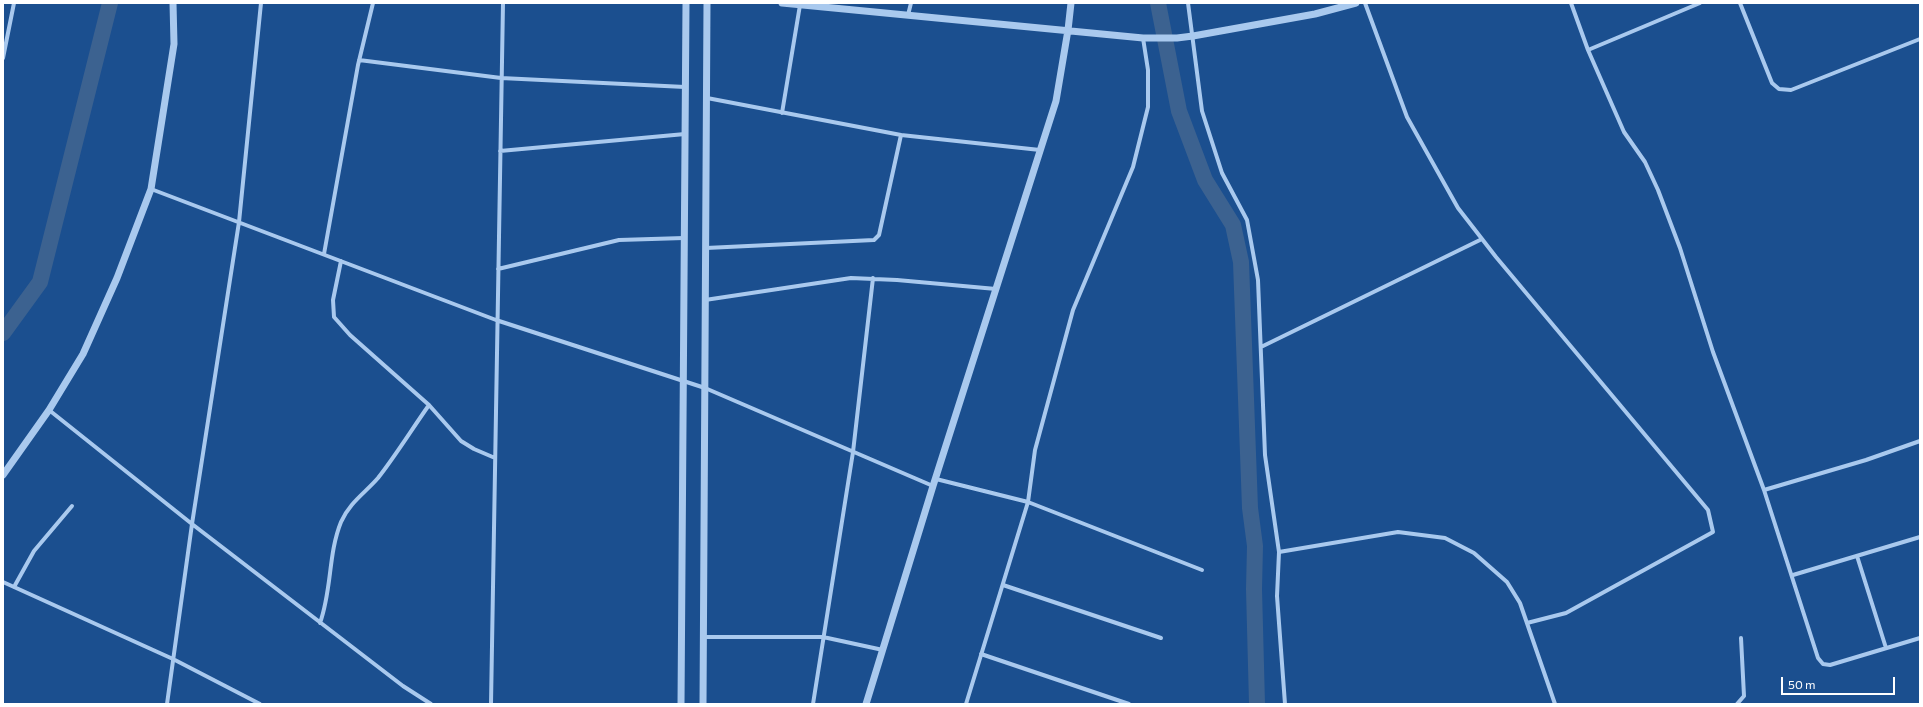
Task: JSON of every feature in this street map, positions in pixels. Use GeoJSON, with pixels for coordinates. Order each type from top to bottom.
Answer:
{"type":"FeatureCollection","features":[{"type":"Feature","properties":{"kind":"street"},"geometry":{"type":"LineString","coordinates":[[3,58],[14,3]]}},
{"type":"Feature","properties":{"kind":"street"},"geometry":{"type":"LineString","coordinates":[[3,475],[49,410],[83,354],[117,278],[151,189],[174,44],[172,3]]}},
{"type":"Feature","properties":{"kind":"street"},"geometry":{"type":"LineString","coordinates":[[167,704],[192,524],[239,222],[261,3]]}},
{"type":"Feature","properties":{"kind":"street"},"geometry":{"type":"LineString","coordinates":[[324,254],[359,60],[373,3]]}},
{"type":"Feature","properties":{"kind":"street"},"geometry":{"type":"LineString","coordinates":[[491,704],[496,320],[503,3]]}},
{"type":"Feature","properties":{"kind":"street"},"geometry":{"type":"LineString","coordinates":[[681,704],[686,3]]}},
{"type":"Feature","properties":{"kind":"street"},"geometry":{"type":"LineString","coordinates":[[703,704],[707,3]]}},
{"type":"Feature","properties":{"kind":"street"},"geometry":{"type":"LineString","coordinates":[[782,3],[800,5],[809,4],[1143,38],[1177,38],[1193,36],[1315,14],[1356,3]]}},
{"type":"Feature","properties":{"kind":"street"},"geometry":{"type":"LineString","coordinates":[[908,15],[911,3]]}},
{"type":"Feature","properties":{"kind":"street"},"geometry":{"type":"LineString","coordinates":[[866,704],[933,486],[1056,101],[1071,3]]}},
{"type":"Feature","properties":{"kind":"street"},"geometry":{"type":"LineString","coordinates":[[1188,3],[1202,111],[1222,173],[1247,220],[1258,280],[1265,455],[1279,552],[1277,596],[1285,704]]}},
{"type":"Feature","properties":{"kind":"street"},"geometry":{"type":"LineString","coordinates":[[1365,3],[1407,117],[1458,208],[1482,239],[1708,510],[1713,525],[1713,532],[1566,613],[1527,623]]}},
{"type":"Feature","properties":{"kind":"street"},"geometry":{"type":"LineString","coordinates":[[1572,3],[1588,50],[1624,132],[1644,162],[1658,190],[1680,248],[1713,352],[1764,490],[1793,575],[1818,658],[1824,664],[1830,665],[1920,638]]}},
{"type":"Feature","properties":{"kind":"street"},"geometry":{"type":"LineString","coordinates":[[1588,50],[1700,3]]}},
{"type":"Feature","properties":{"kind":"street"},"geometry":{"type":"LineString","coordinates":[[1740,3],[1772,83],[1779,90],[1791,90],[1920,39]]}},
{"type":"Feature","properties":{"kind":"street"},"geometry":{"type":"LineString","coordinates":[[782,113],[800,5]]}},
{"type":"Feature","properties":{"kind":"street"},"geometry":{"type":"LineString","coordinates":[[966,704],[1028,502],[1035,450],[1073,310],[1135,160],[1148,107],[1148,70],[1143,38]]}},
{"type":"Feature","properties":{"kind":"street"},"geometry":{"type":"LineString","coordinates":[[359,60],[502,78],[685,88]]}},
{"type":"Feature","properties":{"kind":"street"},"geometry":{"type":"LineString","coordinates":[[707,98],[901,135],[1040,150]]}},
{"type":"Feature","properties":{"kind":"street"},"geometry":{"type":"LineString","coordinates":[[500,151],[685,134]]}},
{"type":"Feature","properties":{"kind":"street"},"geometry":{"type":"LineString","coordinates":[[706,248],[874,240],[879,235],[901,135]]}},
{"type":"Feature","properties":{"kind":"street"},"geometry":{"type":"LineString","coordinates":[[151,189],[496,320],[705,388],[933,486]]}},
{"type":"Feature","properties":{"kind":"street"},"geometry":{"type":"LineString","coordinates":[[498,270],[619,240],[684,238]]}},
{"type":"Feature","properties":{"kind":"street"},"geometry":{"type":"LineString","coordinates":[[1261,347],[1482,239]]}},
{"type":"Feature","properties":{"kind":"street"},"geometry":{"type":"LineString","coordinates":[[341,261],[333,300],[334,317],[350,335],[429,405],[461,441],[474,450],[494,458]]}},
{"type":"Feature","properties":{"kind":"street"},"geometry":{"type":"LineString","coordinates":[[705,300],[851,278],[873,278],[996,289]]}},
{"type":"Feature","properties":{"kind":"street"},"geometry":{"type":"LineString","coordinates":[[813,704],[854,452],[873,278]]}},
{"type":"Feature","properties":{"kind":"street"},"geometry":{"type":"LineString","coordinates":[[320,623],[325,609],[332,557],[341,521],[359,496],[377,478],[429,405]]}},
{"type":"Feature","properties":{"kind":"street"},"geometry":{"type":"LineString","coordinates":[[49,410],[192,524],[320,623],[403,686],[431,704]]}},
{"type":"Feature","properties":{"kind":"street"},"geometry":{"type":"LineString","coordinates":[[1764,490],[1866,460],[1920,441]]}},
{"type":"Feature","properties":{"kind":"street"},"geometry":{"type":"LineString","coordinates":[[936,479],[1028,502],[1202,570]]}},
{"type":"Feature","properties":{"kind":"street"},"geometry":{"type":"LineString","coordinates":[[14,587],[34,551],[72,506]]}},
{"type":"Feature","properties":{"kind":"street"},"geometry":{"type":"LineString","coordinates":[[1279,552],[1398,532],[1445,538],[1474,553],[1507,582],[1520,603],[1555,704]]}},
{"type":"Feature","properties":{"kind":"street"},"geometry":{"type":"LineString","coordinates":[[1793,575],[1920,537]]}},
{"type":"Feature","properties":{"kind":"street"},"geometry":{"type":"LineString","coordinates":[[1857,556],[1886,648]]}},
{"type":"Feature","properties":{"kind":"street"},"geometry":{"type":"LineString","coordinates":[[3,582],[173,659],[260,704]]}},
{"type":"Feature","properties":{"kind":"street"},"geometry":{"type":"LineString","coordinates":[[1003,585],[1161,638]]}},
{"type":"Feature","properties":{"kind":"street"},"geometry":{"type":"LineString","coordinates":[[703,637],[823,637],[883,650]]}},
{"type":"Feature","properties":{"kind":"street"},"geometry":{"type":"LineString","coordinates":[[1737,704],[1744,696],[1742,638]]}},
{"type":"Feature","properties":{"kind":"street"},"geometry":{"type":"LineString","coordinates":[[981,654],[1129,704]]}},
{"type":"Feature","properties":{"kind":"waterway"},"geometry":{"type":"LineString","coordinates":[[3,333],[40,282],[110,3]]}},
{"type":"Feature","properties":{"kind":"waterway"},"geometry":{"type":"LineString","coordinates":[[1158,3],[1179,111],[1205,180],[1233,225],[1241,262],[1250,508],[1255,546],[1254,589],[1257,704]]}}]}
